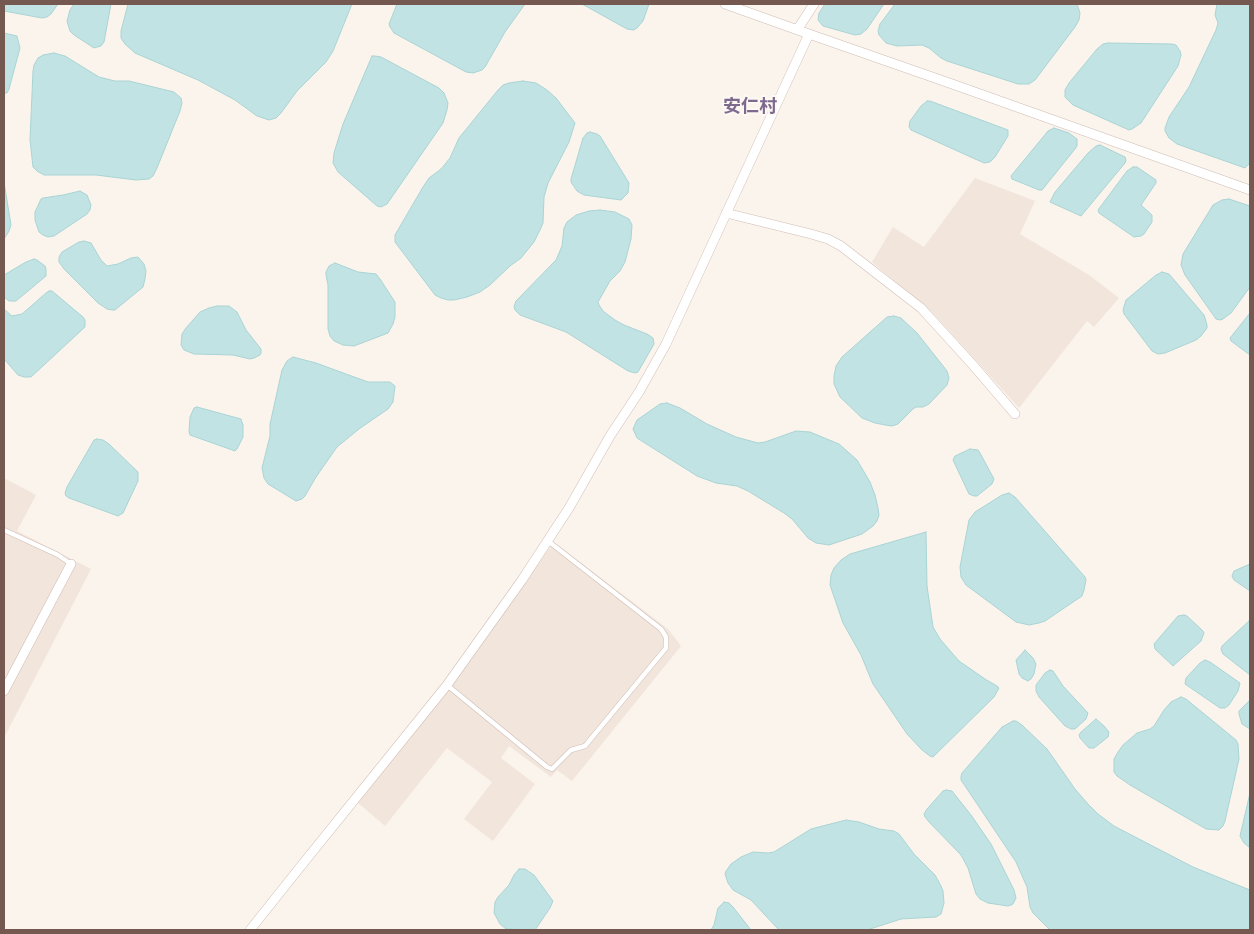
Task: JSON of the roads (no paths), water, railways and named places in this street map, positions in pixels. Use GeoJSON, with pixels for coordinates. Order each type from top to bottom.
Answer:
{"type":"FeatureCollection","features":[{"type":"Feature","properties":{"kind":"street"},"geometry":{"type":"LineString","coordinates":[[726,4],[1250,190]]}},
{"type":"Feature","properties":{"kind":"street"},"geometry":{"type":"LineString","coordinates":[[797,30],[814,4]]}},
{"type":"Feature","properties":{"kind":"street"},"geometry":{"type":"LineString","coordinates":[[250,930],[447,685],[501,611],[569,508],[666,344],[809,34]]}},
{"type":"Feature","properties":{"kind":"street"},"geometry":{"type":"LineString","coordinates":[[726,213],[812,234],[841,246],[921,308],[1015,414]]}},
{"type":"Feature","properties":{"kind":"street"},"geometry":{"type":"LineString","coordinates":[[4,692],[71,564]]}},
{"type":"Feature","properties":{"kind":"lane"},"geometry":{"type":"LineString","coordinates":[[4,530],[58,555],[71,564]]}},
{"type":"Feature","properties":{"kind":"lane"},"geometry":{"type":"LineString","coordinates":[[447,685],[547,767],[552,769],[571,750],[585,746],[666,648],[666,637],[661,629],[548,541]]}},
{"type":"Feature","properties":{"kind":"water"},"geometry":{"type":"Polygon","coordinates":[[[4,4],[58,4],[51,14],[42,18],[4,11],[4,4]]]}},
{"type":"Feature","properties":{"kind":"water"},"geometry":{"type":"Polygon","coordinates":[[[74,4],[111,4],[104,42],[101,46],[94,48],[70,31],[67,21],[74,4]]]}},
{"type":"Feature","properties":{"kind":"water"},"geometry":{"type":"Polygon","coordinates":[[[128,4],[352,4],[333,51],[326,62],[297,91],[281,113],[276,118],[269,120],[257,116],[235,100],[198,80],[135,53],[121,38],[128,4]]]}},
{"type":"Feature","properties":{"kind":"water"},"geometry":{"type":"Polygon","coordinates":[[[397,4],[525,4],[505,32],[485,67],[473,73],[466,72],[394,33],[389,24],[397,4]]]}},
{"type":"Feature","properties":{"kind":"water"},"geometry":{"type":"Polygon","coordinates":[[[582,4],[649,4],[643,21],[634,30],[627,29],[582,4]]]}},
{"type":"Feature","properties":{"kind":"water"},"geometry":{"type":"Polygon","coordinates":[[[825,4],[884,4],[867,29],[861,34],[855,35],[823,26],[818,20],[819,13],[825,4]]]}},
{"type":"Feature","properties":{"kind":"water"},"geometry":{"type":"Polygon","coordinates":[[[895,4],[1077,4],[1080,13],[1075,27],[1035,80],[1029,84],[1018,84],[947,61],[922,45],[897,46],[886,43],[878,31],[880,24],[895,4]]]}},
{"type":"Feature","properties":{"kind":"water"},"geometry":{"type":"Polygon","coordinates":[[[1217,4],[1250,4],[1250,163],[1245,168],[1177,144],[1169,138],[1165,131],[1169,117],[1189,87],[1216,30],[1218,23],[1215,15],[1217,4]]]}},
{"type":"Feature","properties":{"kind":"water"},"geometry":{"type":"Polygon","coordinates":[[[4,33],[17,36],[20,48],[7,93],[4,93],[4,33]]]}},
{"type":"Feature","properties":{"kind":"water"},"geometry":{"type":"Polygon","coordinates":[[[1103,44],[1172,44],[1176,45],[1181,55],[1178,66],[1141,123],[1129,130],[1073,105],[1065,97],[1065,90],[1069,83],[1097,49],[1103,44]]]}},
{"type":"Feature","properties":{"kind":"water"},"geometry":{"type":"Polygon","coordinates":[[[54,53],[65,56],[99,77],[115,81],[129,81],[174,92],[181,98],[180,111],[153,176],[149,179],[136,180],[96,175],[44,175],[33,167],[30,140],[34,65],[38,58],[43,55],[54,53]]]}},
{"type":"Feature","properties":{"kind":"water"},"geometry":{"type":"Polygon","coordinates":[[[372,56],[381,57],[439,88],[444,93],[448,103],[443,123],[387,204],[381,207],[377,206],[338,172],[333,163],[334,153],[343,124],[372,56]]]}},
{"type":"Feature","properties":{"kind":"water"},"geometry":{"type":"Polygon","coordinates":[[[523,81],[536,83],[547,90],[556,98],[575,123],[569,142],[548,183],[544,197],[543,223],[534,242],[521,258],[490,285],[480,292],[467,297],[454,300],[441,298],[435,295],[395,242],[395,235],[429,178],[441,169],[450,158],[459,138],[498,90],[503,85],[523,81]]]}},
{"type":"Feature","properties":{"kind":"water"},"geometry":{"type":"Polygon","coordinates":[[[927,101],[1008,130],[1008,136],[995,157],[990,162],[984,163],[911,130],[909,127],[910,121],[927,101]]]}},
{"type":"Feature","properties":{"kind":"water"},"geometry":{"type":"Polygon","coordinates":[[[1054,128],[1069,133],[1077,139],[1077,146],[1042,190],[1012,179],[1011,176],[1048,131],[1054,128]]]}},
{"type":"Feature","properties":{"kind":"water"},"geometry":{"type":"Polygon","coordinates":[[[590,132],[600,136],[629,183],[628,193],[621,200],[584,195],[577,191],[571,182],[583,138],[590,132]]]}},
{"type":"Feature","properties":{"kind":"water"},"geometry":{"type":"Polygon","coordinates":[[[1100,145],[1125,157],[1126,160],[1081,216],[1050,202],[1055,192],[1088,153],[1100,145]]]}},
{"type":"Feature","properties":{"kind":"water"},"geometry":{"type":"Polygon","coordinates":[[[1137,167],[1156,180],[1156,183],[1141,205],[1152,215],[1152,222],[1144,234],[1134,237],[1099,213],[1098,210],[1127,171],[1137,167]]]}},
{"type":"Feature","properties":{"kind":"water"},"geometry":{"type":"Polygon","coordinates":[[[4,182],[11,225],[4,239],[4,182]]]}},
{"type":"Feature","properties":{"kind":"water"},"geometry":{"type":"Polygon","coordinates":[[[80,191],[87,195],[91,205],[87,214],[54,236],[48,237],[39,232],[35,220],[35,212],[41,199],[80,191]]]}},
{"type":"Feature","properties":{"kind":"water"},"geometry":{"type":"Polygon","coordinates":[[[1229,199],[1250,206],[1250,287],[1231,313],[1220,320],[1216,319],[1185,275],[1181,265],[1183,254],[1213,205],[1222,200],[1229,199]]]}},
{"type":"Feature","properties":{"kind":"water"},"geometry":{"type":"Polygon","coordinates":[[[600,210],[615,212],[629,219],[632,225],[631,239],[625,262],[620,271],[610,281],[598,302],[603,311],[615,320],[653,338],[654,344],[638,372],[635,373],[628,371],[566,332],[520,315],[514,307],[516,301],[556,260],[562,246],[564,228],[567,222],[576,215],[600,210]]]}},
{"type":"Feature","properties":{"kind":"water"},"geometry":{"type":"Polygon","coordinates":[[[84,241],[91,243],[107,266],[138,257],[144,264],[146,271],[143,287],[115,310],[107,309],[98,303],[59,262],[62,252],[84,241]]]}},
{"type":"Feature","properties":{"kind":"water"},"geometry":{"type":"Polygon","coordinates":[[[34,259],[45,266],[46,276],[16,301],[9,301],[4,297],[4,275],[34,259]]]}},
{"type":"Feature","properties":{"kind":"water"},"geometry":{"type":"Polygon","coordinates":[[[335,263],[358,272],[376,274],[380,279],[395,302],[395,317],[388,333],[354,346],[343,345],[334,341],[330,336],[328,329],[328,285],[326,272],[329,266],[335,263]]]}},
{"type":"Feature","properties":{"kind":"water"},"geometry":{"type":"Polygon","coordinates":[[[1162,272],[1169,274],[1204,315],[1207,328],[1196,340],[1158,354],[1152,351],[1123,310],[1126,300],[1162,272]]]}},
{"type":"Feature","properties":{"kind":"water"},"geometry":{"type":"Polygon","coordinates":[[[49,291],[52,291],[83,317],[85,327],[31,377],[24,377],[18,375],[4,359],[4,309],[12,316],[22,314],[49,291]]]}},
{"type":"Feature","properties":{"kind":"water"},"geometry":{"type":"Polygon","coordinates":[[[217,306],[229,306],[237,312],[246,330],[261,349],[260,355],[250,359],[233,355],[194,354],[184,350],[181,345],[182,334],[186,328],[200,312],[217,306]]]}},
{"type":"Feature","properties":{"kind":"water"},"geometry":{"type":"Polygon","coordinates":[[[1250,313],[1250,355],[1231,341],[1230,338],[1250,313]]]}},
{"type":"Feature","properties":{"kind":"water"},"geometry":{"type":"Polygon","coordinates":[[[887,317],[901,318],[917,333],[947,371],[949,378],[947,385],[929,404],[923,407],[916,407],[898,424],[892,426],[862,418],[840,397],[834,384],[834,376],[836,366],[842,357],[887,317]]]}},
{"type":"Feature","properties":{"kind":"water"},"geometry":{"type":"Polygon","coordinates":[[[293,357],[316,363],[368,382],[390,382],[395,386],[393,402],[388,409],[337,447],[305,496],[296,501],[268,484],[264,478],[262,468],[282,370],[287,361],[293,357]]]}},
{"type":"Feature","properties":{"kind":"water"},"geometry":{"type":"Polygon","coordinates":[[[667,403],[736,437],[758,443],[796,431],[810,432],[839,444],[857,460],[870,482],[878,508],[879,515],[877,521],[862,534],[829,545],[816,543],[808,538],[792,519],[748,491],[737,486],[716,483],[697,476],[637,438],[633,429],[637,420],[660,404],[667,403]]]}},
{"type":"Feature","properties":{"kind":"water"},"geometry":{"type":"Polygon","coordinates":[[[197,407],[241,419],[243,437],[235,451],[190,435],[190,417],[194,408],[197,407]]]}},
{"type":"Feature","properties":{"kind":"water"},"geometry":{"type":"Polygon","coordinates":[[[97,439],[109,444],[138,472],[138,481],[123,513],[118,516],[69,498],[65,493],[94,440],[97,439]]]}},
{"type":"Feature","properties":{"kind":"water"},"geometry":{"type":"Polygon","coordinates":[[[970,449],[978,450],[994,479],[992,484],[977,496],[969,494],[953,460],[955,456],[970,449]]]}},
{"type":"Feature","properties":{"kind":"water"},"geometry":{"type":"Polygon","coordinates":[[[1009,493],[1015,497],[1086,580],[1082,596],[1045,621],[1029,625],[1016,622],[966,585],[961,577],[960,567],[969,520],[975,512],[1002,495],[1009,493]]]}},
{"type":"Feature","properties":{"kind":"water"},"geometry":{"type":"Polygon","coordinates":[[[926,532],[927,586],[933,627],[940,639],[959,661],[999,688],[994,697],[933,757],[922,750],[907,734],[873,684],[861,655],[843,623],[830,585],[834,568],[850,554],[926,532]]]}},
{"type":"Feature","properties":{"kind":"water"},"geometry":{"type":"Polygon","coordinates":[[[1250,564],[1250,591],[1234,580],[1232,576],[1234,571],[1250,564]]]}},
{"type":"Feature","properties":{"kind":"water"},"geometry":{"type":"Polygon","coordinates":[[[1184,615],[1204,633],[1201,641],[1173,666],[1155,649],[1154,644],[1178,616],[1184,615]]]}},
{"type":"Feature","properties":{"kind":"water"},"geometry":{"type":"Polygon","coordinates":[[[1249,621],[1250,675],[1223,654],[1221,649],[1249,621]]]}},
{"type":"Feature","properties":{"kind":"water"},"geometry":{"type":"Polygon","coordinates":[[[1025,650],[1036,664],[1034,674],[1028,681],[1019,674],[1016,660],[1025,650]]]}},
{"type":"Feature","properties":{"kind":"water"},"geometry":{"type":"Polygon","coordinates":[[[1205,660],[1240,683],[1238,691],[1225,708],[1220,708],[1185,684],[1186,678],[1205,660]]]}},
{"type":"Feature","properties":{"kind":"water"},"geometry":{"type":"Polygon","coordinates":[[[1050,670],[1053,671],[1063,686],[1088,713],[1086,719],[1075,729],[1065,726],[1039,697],[1036,691],[1036,685],[1045,673],[1050,670]]]}},
{"type":"Feature","properties":{"kind":"water"},"geometry":{"type":"Polygon","coordinates":[[[1181,697],[1186,699],[1236,740],[1238,744],[1239,759],[1225,821],[1219,830],[1206,829],[1130,785],[1114,772],[1114,759],[1123,745],[1137,733],[1154,726],[1171,702],[1181,697]]]}},
{"type":"Feature","properties":{"kind":"water"},"geometry":{"type":"Polygon","coordinates":[[[1250,700],[1250,729],[1242,724],[1239,711],[1250,700]]]}},
{"type":"Feature","properties":{"kind":"water"},"geometry":{"type":"Polygon","coordinates":[[[1096,719],[1109,732],[1108,737],[1094,748],[1089,748],[1079,735],[1096,719]]]}},
{"type":"Feature","properties":{"kind":"water"},"geometry":{"type":"Polygon","coordinates":[[[1013,721],[1022,725],[1047,749],[1088,804],[1114,826],[1193,867],[1250,890],[1250,930],[1050,930],[1033,913],[1030,907],[1027,887],[1016,862],[961,780],[962,773],[1002,727],[1013,721]]]}},
{"type":"Feature","properties":{"kind":"water"},"geometry":{"type":"Polygon","coordinates":[[[946,790],[952,791],[991,844],[1014,890],[1016,898],[1013,904],[1008,906],[988,903],[980,899],[976,894],[968,868],[961,855],[925,817],[924,814],[927,809],[946,790]]]}},
{"type":"Feature","properties":{"kind":"water"},"geometry":{"type":"Polygon","coordinates":[[[1250,793],[1250,848],[1240,836],[1250,793]]]}},
{"type":"Feature","properties":{"kind":"water"},"geometry":{"type":"Polygon","coordinates":[[[846,820],[894,831],[899,834],[914,854],[935,875],[941,886],[944,903],[941,914],[936,917],[901,919],[867,930],[779,930],[751,900],[733,890],[728,883],[726,871],[731,864],[741,857],[753,852],[774,852],[811,829],[846,820]]]}},
{"type":"Feature","properties":{"kind":"water"},"geometry":{"type":"Polygon","coordinates":[[[519,869],[525,869],[534,875],[553,901],[535,930],[506,929],[500,924],[494,913],[495,902],[519,869]]]}},
{"type":"Feature","properties":{"kind":"water"},"geometry":{"type":"Polygon","coordinates":[[[724,902],[729,903],[733,907],[751,930],[711,930],[718,908],[724,902]]]}},
{"type":"Feature","properties":{"kind":"district","name":"安仁村"},"geometry":{"type":"Point","coordinates":[750,108]}}]}
